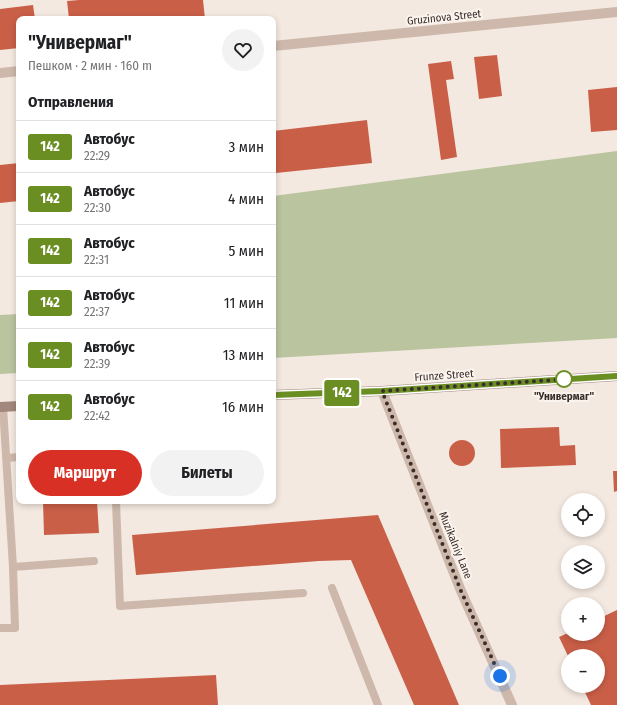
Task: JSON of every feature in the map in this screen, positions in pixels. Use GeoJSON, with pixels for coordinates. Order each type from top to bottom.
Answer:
{"type":"FeatureCollection","features":[{"type":"Feature","properties":{"kind":"main road","name":"Frunze Street"},"geometry":{"type":"LineString","coordinates":[[276,395],[382,391],[617,376]]}},
{"type":"Feature","properties":{"kind":"main road"},"geometry":{"type":"LineString","coordinates":[[1,407],[16,406]]}},
{"type":"Feature","properties":{"kind":"street","name":"Gruzinova Street"},"geometry":{"type":"LineString","coordinates":[[276,46],[617,12]]}},
{"type":"Feature","properties":{"kind":"street"},"geometry":{"type":"LineString","coordinates":[[0,73],[16,71]]}},
{"type":"Feature","properties":{"kind":"street","name":"Muzikalniy Lane"},"geometry":{"type":"LineString","coordinates":[[382,391],[461,591],[512,705]]}},
{"type":"Feature","properties":{"kind":"lane"},"geometry":{"type":"LineString","coordinates":[[0,628],[15,628],[13,567],[1,407]]}},
{"type":"Feature","properties":{"kind":"lane"},"geometry":{"type":"LineString","coordinates":[[6,458],[16,457]]}},
{"type":"Feature","properties":{"kind":"lane"},"geometry":{"type":"LineString","coordinates":[[116,504],[120,606],[303,593]]}},
{"type":"Feature","properties":{"kind":"lane"},"geometry":{"type":"LineString","coordinates":[[13,567],[94,562]]}},
{"type":"Feature","properties":{"kind":"lane"},"geometry":{"type":"LineString","coordinates":[[332,588],[378,705]]}},
{"type":"Feature","properties":{"kind":"green space"},"geometry":{"type":"Polygon","coordinates":[[[617,151],[617,338],[276,358],[276,196],[617,151]]]}},
{"type":"Feature","properties":{"kind":"green space"},"geometry":{"type":"Polygon","coordinates":[[[16,314],[16,373],[0,374],[0,315],[16,314]]]}},
{"type":"Feature","properties":{"kind":"building"},"geometry":{"type":"Polygon","coordinates":[[[203,0],[205,16],[69,16],[67,1],[203,0]]]}},
{"type":"Feature","properties":{"kind":"building"},"geometry":{"type":"Polygon","coordinates":[[[33,5],[35,16],[16,16],[16,48],[0,50],[0,9],[33,5]]]}},
{"type":"Feature","properties":{"kind":"building"},"geometry":{"type":"Polygon","coordinates":[[[497,55],[502,96],[479,99],[474,57],[497,55]]]}},
{"type":"Feature","properties":{"kind":"building"},"geometry":{"type":"Polygon","coordinates":[[[451,61],[454,79],[446,80],[457,157],[441,160],[428,64],[451,61]]]}},
{"type":"Feature","properties":{"kind":"building"},"geometry":{"type":"Polygon","coordinates":[[[617,87],[617,130],[591,132],[588,90],[617,87]]]}},
{"type":"Feature","properties":{"kind":"building"},"geometry":{"type":"Polygon","coordinates":[[[367,120],[372,163],[276,173],[276,131],[367,120]]]}},
{"type":"Feature","properties":{"kind":"building"},"geometry":{"type":"Polygon","coordinates":[[[16,163],[16,201],[0,203],[0,165],[16,163]]]}},
{"type":"Feature","properties":{"kind":"building"},"geometry":{"type":"Polygon","coordinates":[[[559,427],[560,446],[575,445],[576,465],[501,468],[500,429],[559,427]]]}},
{"type":"Feature","properties":{"kind":"building"},"geometry":{"type":"Polygon","coordinates":[[[462,440],[471,444],[475,453],[471,462],[462,466],[453,462],[449,453],[453,444],[462,440]]]}},
{"type":"Feature","properties":{"kind":"building"},"geometry":{"type":"Polygon","coordinates":[[[613,471],[617,471],[617,491],[614,492],[613,471]]]}},
{"type":"Feature","properties":{"kind":"building"},"geometry":{"type":"Polygon","coordinates":[[[43,504],[97,504],[99,533],[44,535],[43,504]]]}},
{"type":"Feature","properties":{"kind":"building"},"geometry":{"type":"Polygon","coordinates":[[[378,515],[459,705],[414,705],[351,560],[319,561],[136,575],[132,535],[378,515]]]}},
{"type":"Feature","properties":{"kind":"building"},"geometry":{"type":"Polygon","coordinates":[[[617,610],[617,705],[591,705],[585,693],[605,693],[605,649],[565,649],[559,637],[561,636],[561,641],[605,641],[605,616],[617,610]]]}},
{"type":"Feature","properties":{"kind":"building"},"geometry":{"type":"Polygon","coordinates":[[[216,675],[218,705],[0,705],[0,685],[216,675]]]}},
{"type":"Feature","properties":{"kind":"bus line","name":"142"},"geometry":{"type":"LineString","coordinates":[[276,395],[382,391],[617,376]]}},
{"type":"Feature","properties":{"kind":"place","name":"\"Универмаг\""},"geometry":{"type":"Point","coordinates":[564,379]}},
{"type":"Feature","properties":{"kind":"route"},"geometry":{"type":"LineString","coordinates":[[500,676],[461,591],[382,391],[570,379],[564,379]]}}]}
